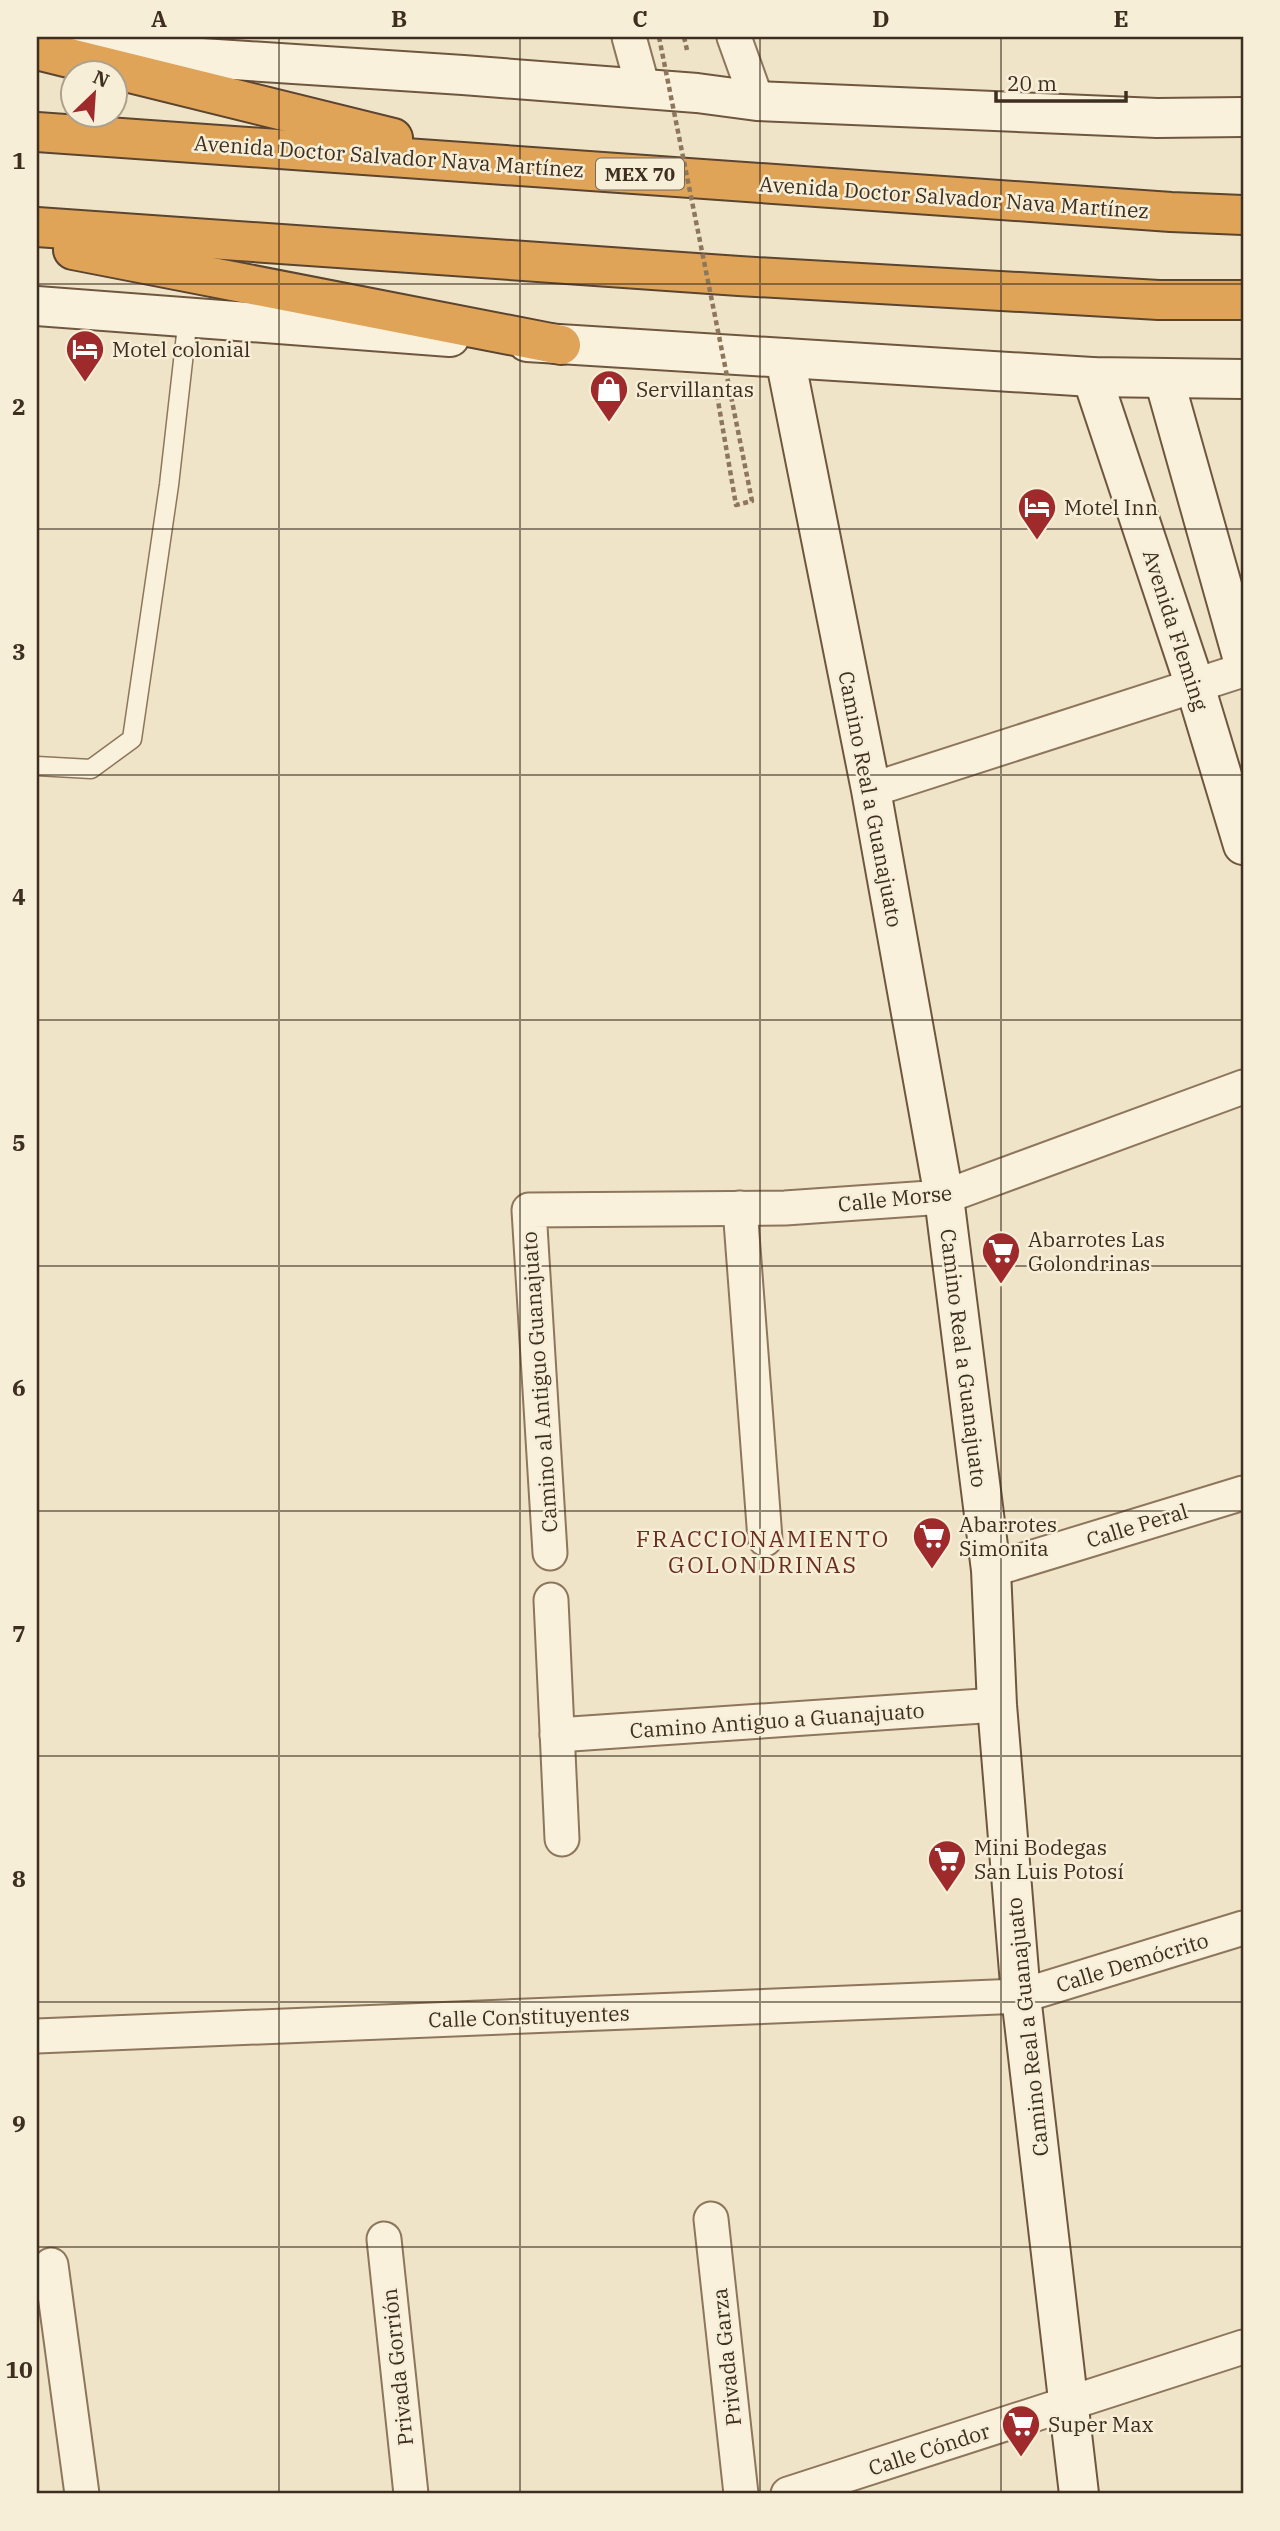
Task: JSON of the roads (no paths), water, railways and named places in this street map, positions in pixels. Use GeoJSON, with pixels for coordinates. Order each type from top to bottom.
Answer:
{"type":"FeatureCollection","features":[{"type":"Feature","properties":{"kind":"highway"},"geometry":{"type":"LineString","coordinates":[[37,49],[497,164]]}},
{"type":"Feature","properties":{"kind":"highway","name":"Avenida Doctor Salvador Nava Martínez"},"geometry":{"type":"LineString","coordinates":[[37,132],[1243,215]]}},
{"type":"Feature","properties":{"kind":"highway"},"geometry":{"type":"LineString","coordinates":[[37,227],[739,276],[1159,300],[1243,300]]}},
{"type":"Feature","properties":{"kind":"highway"},"geometry":{"type":"LineString","coordinates":[[37,243],[561,345]]}},
{"type":"Feature","properties":{"kind":"street"},"geometry":{"type":"LineString","coordinates":[[629,37],[643,88]]}},
{"type":"Feature","properties":{"kind":"street"},"geometry":{"type":"LineString","coordinates":[[734,37],[757,101]]}},
{"type":"Feature","properties":{"kind":"street"},"geometry":{"type":"LineString","coordinates":[[37,49],[643,88],[757,101],[1157,118],[1243,117]]}},
{"type":"Feature","properties":{"kind":"street"},"geometry":{"type":"LineString","coordinates":[[37,306],[561,345],[1092,377],[1243,379]]}},
{"type":"Feature","properties":{"kind":"street","name":"Camino Real a Guanajuato"},"geometry":{"type":"LineString","coordinates":[[785,358],[871,790],[944,1197],[991,1570],[997,1705],[1021,1996],[1079,2494]]}},
{"type":"Feature","properties":{"kind":"street","name":"Avenida Fleming"},"geometry":{"type":"LineString","coordinates":[[1092,377],[1195,686],[1243,845]]}},
{"type":"Feature","properties":{"kind":"street"},"geometry":{"type":"LineString","coordinates":[[1164,379],[1243,660]]}},
{"type":"Feature","properties":{"kind":"street"},"geometry":{"type":"LineString","coordinates":[[871,790],[1243,670]]}},
{"type":"Feature","properties":{"kind":"street","name":"Calle Morse"},"geometry":{"type":"LineString","coordinates":[[529,1210],[785,1208],[944,1197],[1243,1087]]}},
{"type":"Feature","properties":{"kind":"street"},"geometry":{"type":"LineString","coordinates":[[740,1208],[765,1539]]}},
{"type":"Feature","properties":{"kind":"street","name":"Camino al Antiguo Guanajuato"},"geometry":{"type":"LineString","coordinates":[[529,1210],[550,1553]]}},
{"type":"Feature","properties":{"kind":"street","name":"Calle Peral"},"geometry":{"type":"LineString","coordinates":[[991,1570],[1243,1493]]}},
{"type":"Feature","properties":{"kind":"street"},"geometry":{"type":"LineString","coordinates":[[551,1600],[562,1839]]}},
{"type":"Feature","properties":{"kind":"street","name":"Camino Antiguo a Guanajuato"},"geometry":{"type":"LineString","coordinates":[[557,1735],[997,1705]]}},
{"type":"Feature","properties":{"kind":"street","name":"Calle Demócrito"},"geometry":{"type":"LineString","coordinates":[[1021,1996],[1243,1928]]}},
{"type":"Feature","properties":{"kind":"street","name":"Calle Constituyentes"},"geometry":{"type":"LineString","coordinates":[[37,2036],[1021,1996]]}},
{"type":"Feature","properties":{"kind":"street","name":"Privada Garza"},"geometry":{"type":"LineString","coordinates":[[712,2219],[741,2494]]}},
{"type":"Feature","properties":{"kind":"street","name":"Privada Gorrión"},"geometry":{"type":"LineString","coordinates":[[384,2239],[411,2494]]}},
{"type":"Feature","properties":{"kind":"street"},"geometry":{"type":"LineString","coordinates":[[51,2266],[82,2494]]}},
{"type":"Feature","properties":{"kind":"street","name":"Calle Cóndor"},"geometry":{"type":"LineString","coordinates":[[788,2494],[1243,2347]]}},
{"type":"Feature","properties":{"kind":"lane"},"geometry":{"type":"LineString","coordinates":[[37,766],[91,769],[132,739],[169,485],[188,317]]}},
{"type":"Feature","properties":{"kind":"place","name":"Motel colonial"},"geometry":{"type":"Point","coordinates":[85,383]}},
{"type":"Feature","properties":{"kind":"place","name":"Servillantas"},"geometry":{"type":"Point","coordinates":[609,423]}},
{"type":"Feature","properties":{"kind":"place","name":"Motel Inn"},"geometry":{"type":"Point","coordinates":[1037,541]}},
{"type":"Feature","properties":{"kind":"place","name":"Abarrotes Las Golondrinas"},"geometry":{"type":"Point","coordinates":[1001,1285]}},
{"type":"Feature","properties":{"kind":"place","name":"Abarrotes Simonita"},"geometry":{"type":"Point","coordinates":[932,1570]}},
{"type":"Feature","properties":{"kind":"place","name":"Mini Bodegas San Luis Potosí"},"geometry":{"type":"Point","coordinates":[947,1893]}},
{"type":"Feature","properties":{"kind":"place","name":"Super Max"},"geometry":{"type":"Point","coordinates":[1021,2458]}},
{"type":"Feature","properties":{"kind":"district","name":"FRACCIONAMIENTO GOLONDRINAS"},"geometry":{"type":"Point","coordinates":[763,1551]}}]}
